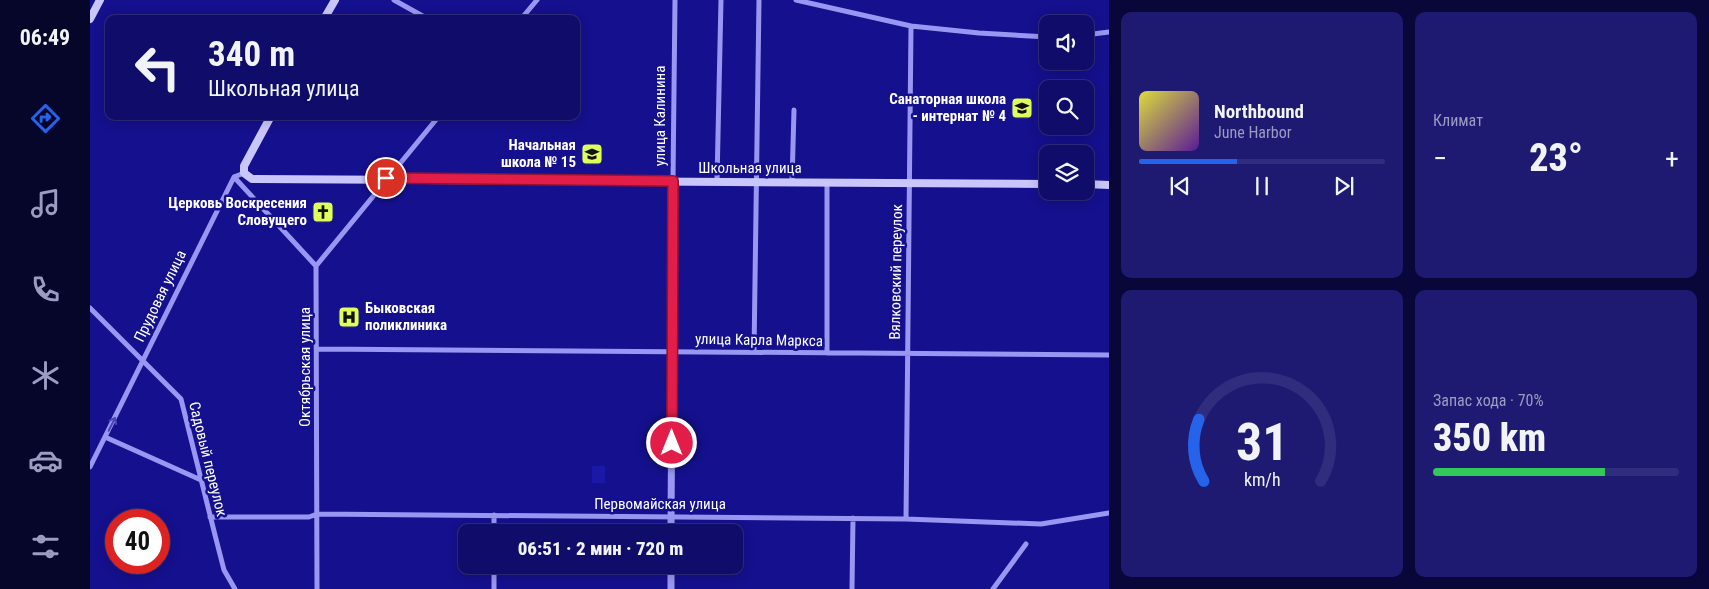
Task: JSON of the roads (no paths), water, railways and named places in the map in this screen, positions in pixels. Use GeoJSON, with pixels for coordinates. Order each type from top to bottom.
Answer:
{"type":"FeatureCollection","features":[{"type":"Feature","properties":{"kind":"main road"},"geometry":{"type":"LineString","coordinates":[[90,19],[100,0]]}},
{"type":"Feature","properties":{"kind":"main road"},"geometry":{"type":"LineString","coordinates":[[326,15],[335,0]]}},
{"type":"Feature","properties":{"kind":"main road"},"geometry":{"type":"LineString","coordinates":[[244,172],[244,166],[269,120]]}},
{"type":"Feature","properties":{"kind":"main road","name":"Школьная улица"},"geometry":{"type":"LineString","coordinates":[[244,172],[252,179],[386,178],[1039,184]]}},
{"type":"Feature","properties":{"kind":"main road"},"geometry":{"type":"LineString","coordinates":[[1094,184],[1109,185]]}},
{"type":"Feature","properties":{"kind":"street"},"geometry":{"type":"LineString","coordinates":[[394,0],[421,15]]}},
{"type":"Feature","properties":{"kind":"street"},"geometry":{"type":"LineString","coordinates":[[524,15],[537,0]]}},
{"type":"Feature","properties":{"kind":"street","name":"улица Калинина"},"geometry":{"type":"LineString","coordinates":[[671,524],[674,0]]}},
{"type":"Feature","properties":{"kind":"street"},"geometry":{"type":"LineString","coordinates":[[717,181],[721,0]]}},
{"type":"Feature","properties":{"kind":"street"},"geometry":{"type":"LineString","coordinates":[[754,352],[759,0]]}},
{"type":"Feature","properties":{"kind":"street"},"geometry":{"type":"LineString","coordinates":[[796,0],[911,26],[1039,36]]}},
{"type":"Feature","properties":{"kind":"street","name":"Вялковский переулок"},"geometry":{"type":"LineString","coordinates":[[906,518],[911,26]]}},
{"type":"Feature","properties":{"kind":"street"},"geometry":{"type":"LineString","coordinates":[[1094,34],[1109,32]]}},
{"type":"Feature","properties":{"kind":"street"},"geometry":{"type":"LineString","coordinates":[[792,182],[794,110]]}},
{"type":"Feature","properties":{"kind":"street"},"geometry":{"type":"LineString","coordinates":[[244,172],[234,177],[316,266],[386,178],[436,120]]}},
{"type":"Feature","properties":{"kind":"street","name":"Прудовая улица"},"geometry":{"type":"LineString","coordinates":[[90,467],[234,177]]}},
{"type":"Feature","properties":{"kind":"street"},"geometry":{"type":"LineString","coordinates":[[827,182],[827,353]]}},
{"type":"Feature","properties":{"kind":"street","name":"Октябрьская улица"},"geometry":{"type":"LineString","coordinates":[[316,266],[318,349],[316,589]]}},
{"type":"Feature","properties":{"kind":"street","name":"Садовый переулок"},"geometry":{"type":"LineString","coordinates":[[90,308],[182,399],[224,570],[235,589]]}},
{"type":"Feature","properties":{"kind":"street","name":"улица Карла Маркса"},"geometry":{"type":"LineString","coordinates":[[318,349],[1109,355]]}},
{"type":"Feature","properties":{"kind":"street"},"geometry":{"type":"LineString","coordinates":[[105,438],[201,480]]}},
{"type":"Feature","properties":{"kind":"street"},"geometry":{"type":"LineString","coordinates":[[90,449],[97,453]]}},
{"type":"Feature","properties":{"kind":"street","name":"Первомайская улица"},"geometry":{"type":"LineString","coordinates":[[210,517],[309,517],[316,514],[906,518],[1040,524],[1109,513]]}},
{"type":"Feature","properties":{"kind":"street"},"geometry":{"type":"LineString","coordinates":[[494,515],[494,524]]}},
{"type":"Feature","properties":{"kind":"street"},"geometry":{"type":"LineString","coordinates":[[852,589],[853,518]]}},
{"type":"Feature","properties":{"kind":"street"},"geometry":{"type":"LineString","coordinates":[[993,589],[1026,544]]}},
{"type":"Feature","properties":{"kind":"street"},"geometry":{"type":"LineString","coordinates":[[494,574],[494,589]]}},
{"type":"Feature","properties":{"kind":"street"},"geometry":{"type":"LineString","coordinates":[[671,574],[671,589]]}},
{"type":"Feature","properties":{"kind":"place","name":"Санаторная школа - интернат № 4"},"geometry":{"type":"Point","coordinates":[1022,108]}},
{"type":"Feature","properties":{"kind":"place","name":"Начальная школа № 15"},"geometry":{"type":"Point","coordinates":[592,154]}},
{"type":"Feature","properties":{"kind":"place","name":"Церковь Воскресения Словущего"},"geometry":{"type":"Point","coordinates":[323,212]}},
{"type":"Feature","properties":{"kind":"place","name":"Быковская поликлиника"},"geometry":{"type":"Point","coordinates":[349,317]}}]}
